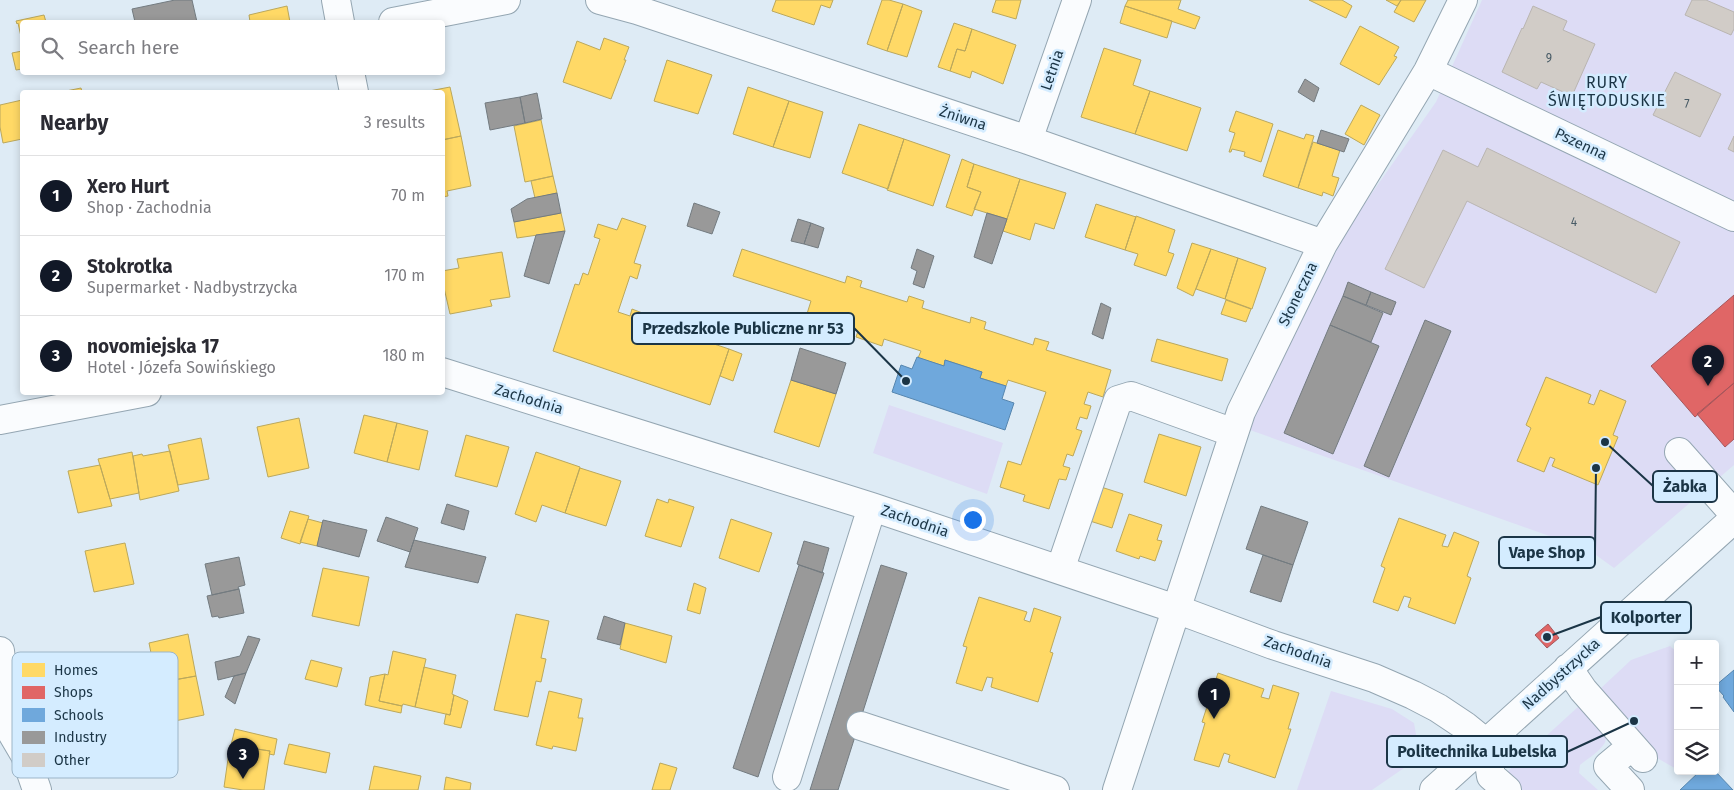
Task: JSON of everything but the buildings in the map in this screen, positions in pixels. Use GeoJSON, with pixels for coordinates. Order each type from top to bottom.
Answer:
{"type":"FeatureCollection","features":[{"type":"Feature","properties":{"kind":"street"},"geometry":{"type":"LineString","coordinates":[[336,0],[340,20]]}},
{"type":"Feature","properties":{"kind":"street"},"geometry":{"type":"LineString","coordinates":[[403,20],[506,0]]}},
{"type":"Feature","properties":{"kind":"street","name":"Żniwna"},"geometry":{"type":"LineString","coordinates":[[600,0],[639,5],[1323,244]]}},
{"type":"Feature","properties":{"kind":"street","name":"Letnia"},"geometry":{"type":"LineString","coordinates":[[1028,140],[1077,0]]}},
{"type":"Feature","properties":{"kind":"street","name":"Słoneczna"},"geometry":{"type":"LineString","coordinates":[[1117,790],[1241,412],[1323,244],[1428,71],[1463,0]]}},
{"type":"Feature","properties":{"kind":"street","name":"Pszenna"},"geometry":{"type":"LineString","coordinates":[[1428,71],[1734,217]]}},
{"type":"Feature","properties":{"kind":"street"},"geometry":{"type":"LineString","coordinates":[[351,75],[354,90]]}},
{"type":"Feature","properties":{"kind":"street","name":"Zachodnia"},"geometry":{"type":"LineString","coordinates":[[445,373],[872,507],[1374,678],[1413,694],[1438,708],[1486,743]]}},
{"type":"Feature","properties":{"kind":"street"},"geometry":{"type":"LineString","coordinates":[[0,420],[131,395]]}},
{"type":"Feature","properties":{"kind":"street"},"geometry":{"type":"LineString","coordinates":[[1060,570],[1118,400],[1131,396],[1234,433]]}},
{"type":"Feature","properties":{"kind":"street"},"geometry":{"type":"LineString","coordinates":[[1679,452],[1734,514]]}},
{"type":"Feature","properties":{"kind":"street"},"geometry":{"type":"LineString","coordinates":[[787,777],[872,507]]}},
{"type":"Feature","properties":{"kind":"street","name":"Nadbystrzycka"},"geometry":{"type":"LineString","coordinates":[[1434,790],[1734,519]]}},
{"type":"Feature","properties":{"kind":"street"},"geometry":{"type":"LineString","coordinates":[[0,651],[5,733]]}},
{"type":"Feature","properties":{"kind":"street"},"geometry":{"type":"LineString","coordinates":[[1568,668],[1583,690],[1638,752],[1608,766],[1630,790]]}},
{"type":"Feature","properties":{"kind":"street"},"geometry":{"type":"LineString","coordinates":[[861,726],[1055,790]]}},
{"type":"Feature","properties":{"kind":"street"},"geometry":{"type":"LineString","coordinates":[[1486,743],[1490,776],[1507,790]]}},
{"type":"Feature","properties":{"kind":"street"},"geometry":{"type":"LineString","coordinates":[[33,778],[37,790]]}},
{"type":"Feature","properties":{"kind":"shaded area"},"geometry":{"type":"Polygon","coordinates":[[[1482,0],[1734,0],[1734,465],[1614,568],[1589,550],[1247,429],[1322,264],[1436,102],[1482,0]]]}},
{"type":"Feature","properties":{"kind":"shaded area"},"geometry":{"type":"Polygon","coordinates":[[[889,405],[1003,443],[987,494],[873,453],[889,405]]]}},
{"type":"Feature","properties":{"kind":"shaded area"},"geometry":{"type":"Polygon","coordinates":[[[1670,646],[1674,650],[1674,768],[1652,755],[1600,689],[1631,660],[1670,646]]]}},
{"type":"Feature","properties":{"kind":"shaded area"},"geometry":{"type":"Polygon","coordinates":[[[1331,691],[1392,709],[1414,723],[1420,757],[1372,790],[1297,790],[1331,691]]]}},
{"type":"Feature","properties":{"kind":"shaded area"},"geometry":{"type":"Polygon","coordinates":[[[1579,706],[1598,724],[1605,735],[1606,740],[1602,747],[1580,765],[1579,773],[1598,790],[1519,790],[1506,774],[1508,771],[1579,706]]]}},
{"type":"Feature","properties":{"kind":"place","name":"Przedszkole Publiczne nr 53"},"geometry":{"type":"Point","coordinates":[906,381]}},
{"type":"Feature","properties":{"kind":"place","name":"Stokrotka"},"geometry":{"type":"Point","coordinates":[1708,386]}},
{"type":"Feature","properties":{"kind":"place","name":"Żabka"},"geometry":{"type":"Point","coordinates":[1605,442]}},
{"type":"Feature","properties":{"kind":"place","name":"Vape Shop"},"geometry":{"type":"Point","coordinates":[1596,468]}},
{"type":"Feature","properties":{"kind":"place","name":"Kolporter"},"geometry":{"type":"Point","coordinates":[1547,637]}},
{"type":"Feature","properties":{"kind":"place","name":"Xero Hurt"},"geometry":{"type":"Point","coordinates":[1214,719]}},
{"type":"Feature","properties":{"kind":"place","name":"Politechnika Lubelska"},"geometry":{"type":"Point","coordinates":[1634,721]}},
{"type":"Feature","properties":{"kind":"place","name":"novomiejska 17"},"geometry":{"type":"Point","coordinates":[243,779]}},
{"type":"Feature","properties":{"kind":"district","name":"RURY ŚWIĘTODUSKIE"},"geometry":{"type":"Point","coordinates":[1607,91]}}]}
